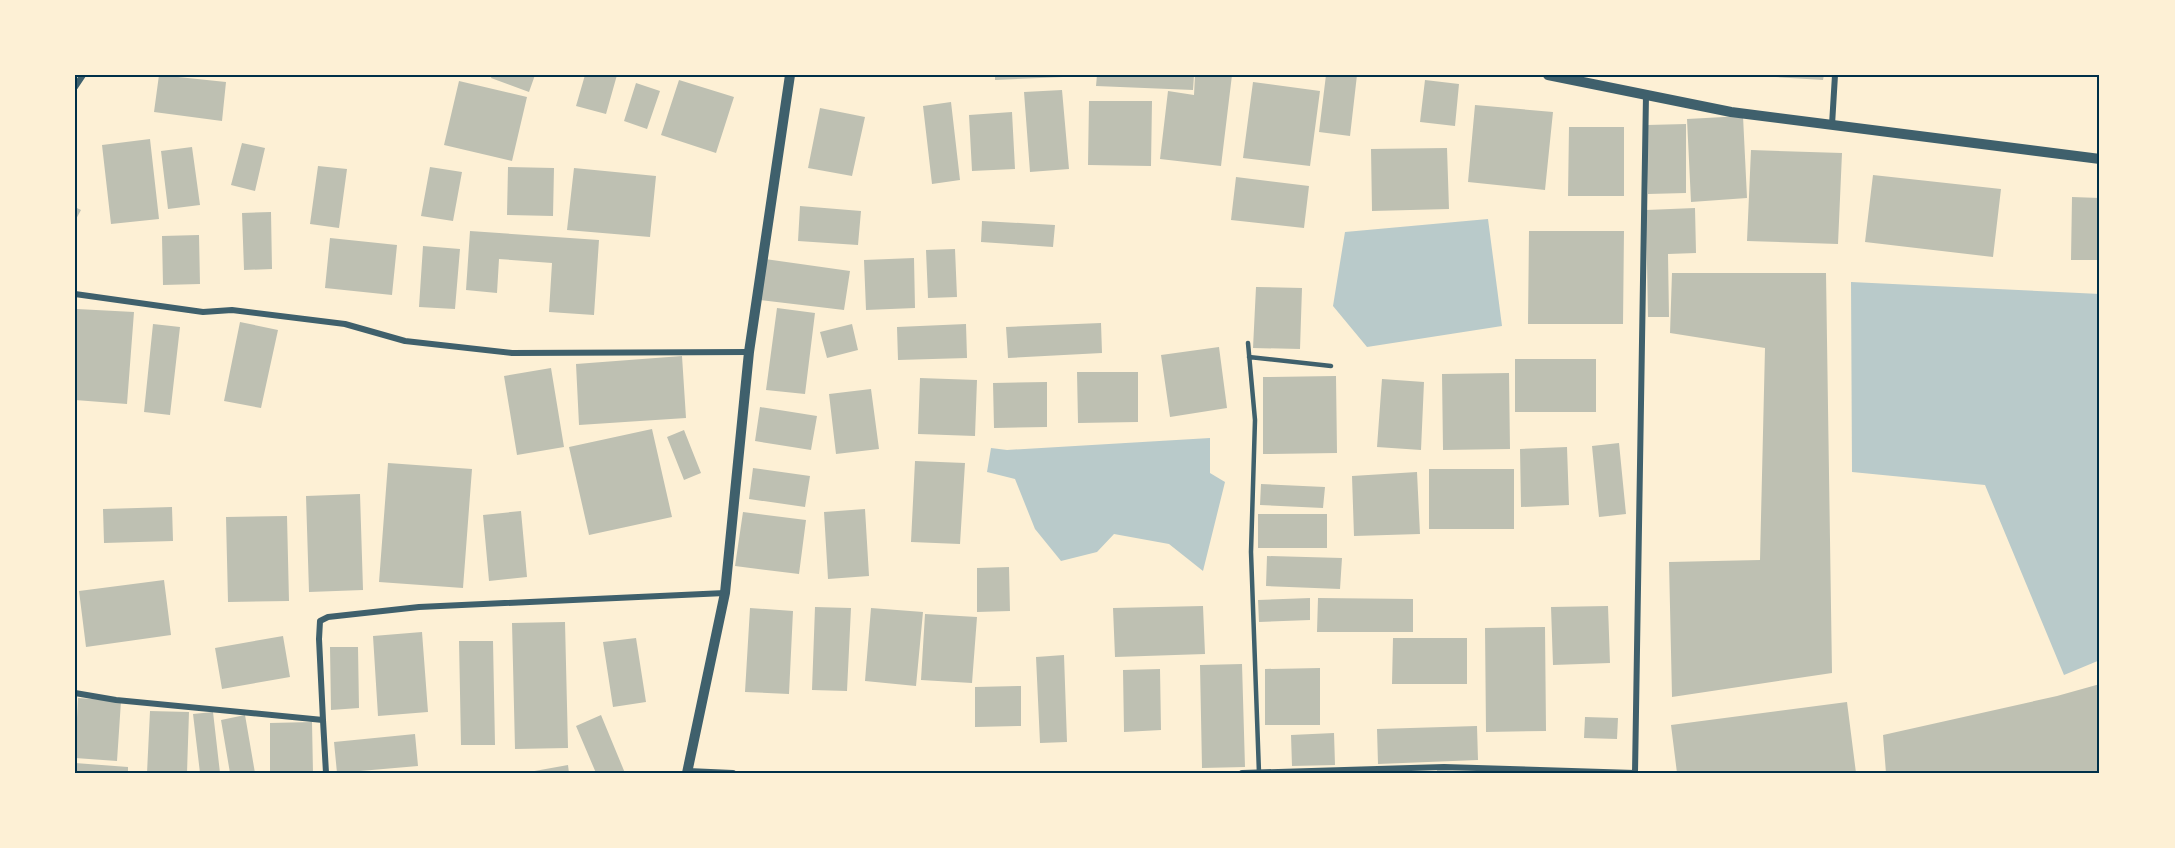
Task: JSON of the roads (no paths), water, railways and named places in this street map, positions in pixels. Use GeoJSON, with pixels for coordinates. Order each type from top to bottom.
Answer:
{"type":"FeatureCollection","features":[{"type":"Feature","properties":{"kind":"street"},"geometry":{"type":"LineString","coordinates":[[75,87],[83,75]]}},
{"type":"Feature","properties":{"kind":"street"},"geometry":{"type":"LineString","coordinates":[[734,773],[688,772],[725,593],[749,352],[790,75]]}},
{"type":"Feature","properties":{"kind":"street"},"geometry":{"type":"LineString","coordinates":[[1548,75],[1731,112],[2100,159]]}},
{"type":"Feature","properties":{"kind":"street"},"geometry":{"type":"LineString","coordinates":[[1832,126],[1835,75]]}},
{"type":"Feature","properties":{"kind":"street"},"geometry":{"type":"LineString","coordinates":[[1242,773],[1444,767],[1635,773],[1646,96]]}},
{"type":"Feature","properties":{"kind":"street"},"geometry":{"type":"LineString","coordinates":[[75,294],[203,312],[232,310],[345,324],[405,341],[512,353],[749,352]]}},
{"type":"Feature","properties":{"kind":"street"},"geometry":{"type":"LineString","coordinates":[[326,773],[319,639],[320,621],[328,617],[419,607],[725,593]]}},
{"type":"Feature","properties":{"kind":"street"},"geometry":{"type":"LineString","coordinates":[[75,693],[116,700],[323,720]]}},
{"type":"Feature","properties":{"kind":"lane"},"geometry":{"type":"LineString","coordinates":[[1248,343],[1255,420],[1251,552],[1259,773]]}},
{"type":"Feature","properties":{"kind":"lane"},"geometry":{"type":"LineString","coordinates":[[1249,357],[1331,366]]}}]}
